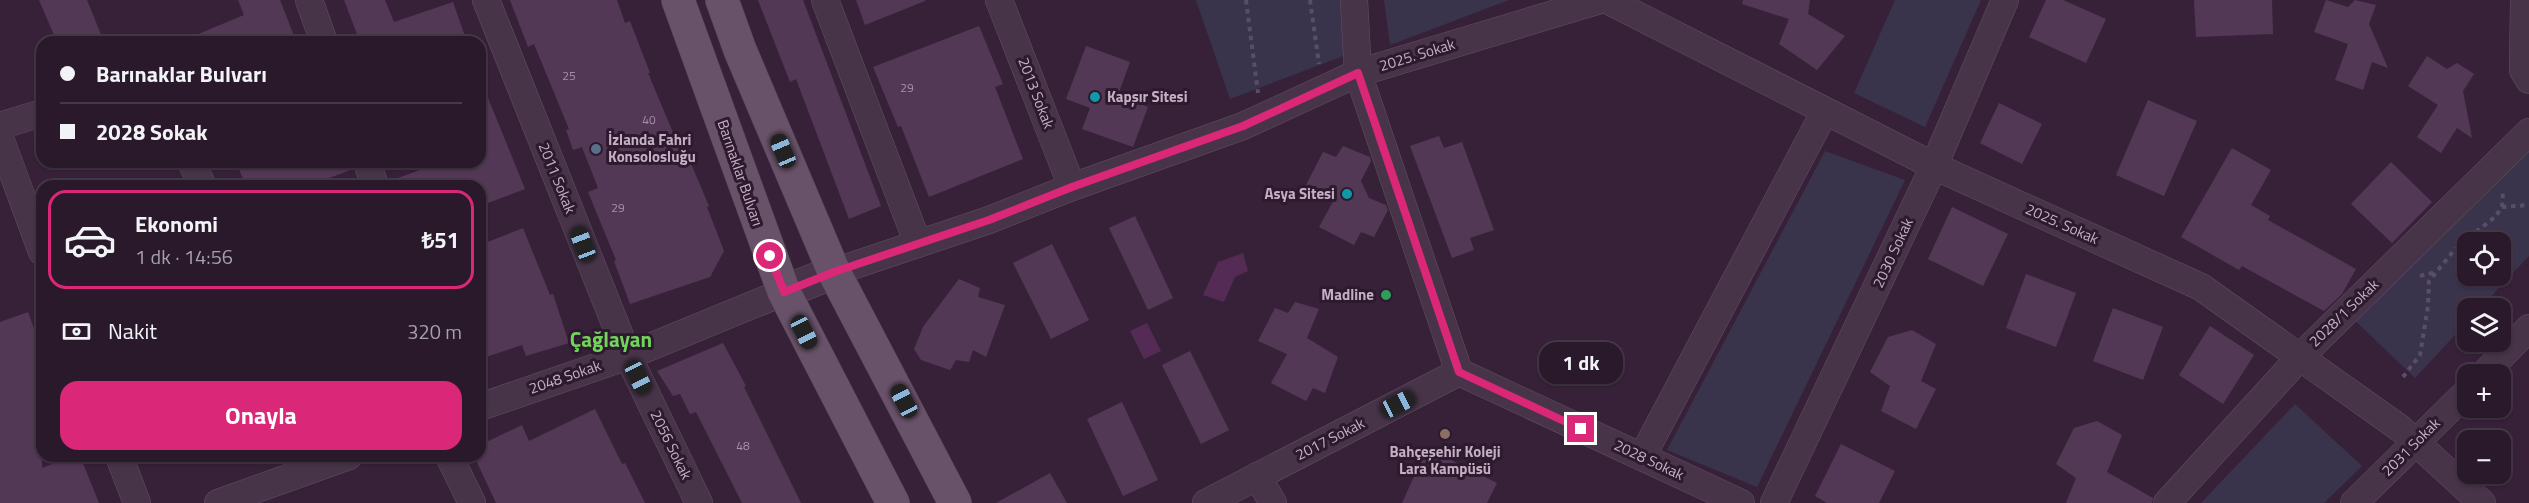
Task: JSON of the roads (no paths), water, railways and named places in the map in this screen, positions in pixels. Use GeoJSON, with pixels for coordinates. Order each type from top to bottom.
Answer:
{"type":"FeatureCollection","features":[{"type":"Feature","properties":{"kind":"main road","name":"Barınaklar Bulvarı"},"geometry":{"type":"LineString","coordinates":[[678,0],[784,292],[893,503]]}},
{"type":"Feature","properties":{"kind":"main road"},"geometry":{"type":"LineString","coordinates":[[722,0],[740,50],[834,272],[955,503]]}},
{"type":"Feature","properties":{"kind":"street"},"geometry":{"type":"LineString","coordinates":[[309,0],[322,36]]}},
{"type":"Feature","properties":{"kind":"street","name":"2011 Sokak"},"geometry":{"type":"LineString","coordinates":[[486,0],[627,356]]}},
{"type":"Feature","properties":{"kind":"street"},"geometry":{"type":"LineString","coordinates":[[825,0],[918,244]]}},
{"type":"Feature","properties":{"kind":"street","name":"2013 Sokak"},"geometry":{"type":"LineString","coordinates":[[999,0],[1072,187]]}},
{"type":"Feature","properties":{"kind":"street"},"geometry":{"type":"LineString","coordinates":[[1354,0],[1358,73],[1459,372]]}},
{"type":"Feature","properties":{"kind":"street","name":"2025. Sokak"},"geometry":{"type":"LineString","coordinates":[[834,272],[989,220],[1261,117],[1358,73],[1600,0]]}},
{"type":"Feature","properties":{"kind":"street","name":"2025. Sokak"},"geometry":{"type":"LineString","coordinates":[[1607,0],[1934,166],[2201,286],[2401,429],[2482,503]]}},
{"type":"Feature","properties":{"kind":"street","name":"2030 Sokak"},"geometry":{"type":"LineString","coordinates":[[1774,503],[1934,166],[2005,0]]}},
{"type":"Feature","properties":{"kind":"street"},"geometry":{"type":"LineString","coordinates":[[2524,0],[2523,70],[2529,80]]}},
{"type":"Feature","properties":{"kind":"street"},"geometry":{"type":"LineString","coordinates":[[1642,457],[1825,111]]}},
{"type":"Feature","properties":{"kind":"street"},"geometry":{"type":"LineString","coordinates":[[0,126],[36,115]]}},
{"type":"Feature","properties":{"kind":"street"},"geometry":{"type":"LineString","coordinates":[[0,138],[36,236]]}},
{"type":"Feature","properties":{"kind":"street","name":"2028/1 Sokak"},"geometry":{"type":"LineString","coordinates":[[2167,503],[2300,357],[2523,138]]}},
{"type":"Feature","properties":{"kind":"street"},"geometry":{"type":"LineString","coordinates":[[784,292],[834,272]]}},
{"type":"Feature","properties":{"kind":"street","name":"2048 Sokak"},"geometry":{"type":"LineString","coordinates":[[486,405],[627,356],[784,292]]}},
{"type":"Feature","properties":{"kind":"street"},"geometry":{"type":"LineString","coordinates":[[2494,364],[2529,328]]}},
{"type":"Feature","properties":{"kind":"street","name":"2056 Sokak"},"geometry":{"type":"LineString","coordinates":[[627,356],[699,503]]}},
{"type":"Feature","properties":{"kind":"street","name":"2028 Sokak"},"geometry":{"type":"LineString","coordinates":[[1459,372],[1741,503]]}},
{"type":"Feature","properties":{"kind":"street","name":"2017 Sokak"},"geometry":{"type":"LineString","coordinates":[[1206,503],[1459,372]]}},
{"type":"Feature","properties":{"kind":"street","name":"2031 Sokak"},"geometry":{"type":"LineString","coordinates":[[2354,503],[2457,402]]}},
{"type":"Feature","properties":{"kind":"street"},"geometry":{"type":"LineString","coordinates":[[121,462],[137,503]]}},
{"type":"Feature","properties":{"kind":"street"},"geometry":{"type":"LineString","coordinates":[[453,462],[472,503]]}},
{"type":"Feature","properties":{"kind":"street"},"geometry":{"type":"LineString","coordinates":[[233,501],[306,464]]}},
{"type":"Feature","properties":{"kind":"street"},"geometry":{"type":"LineString","coordinates":[[1257,477],[1273,503]]}},
{"type":"Feature","properties":{"kind":"place","name":"Kapşır Sitesi"},"geometry":{"type":"Point","coordinates":[1095,97]}},
{"type":"Feature","properties":{"kind":"place","name":"İzlanda Fahri Konsolosluğu"},"geometry":{"type":"Point","coordinates":[596,149]}},
{"type":"Feature","properties":{"kind":"place","name":"Asya Sitesi"},"geometry":{"type":"Point","coordinates":[1347,194]}},
{"type":"Feature","properties":{"kind":"place","name":"Madline"},"geometry":{"type":"Point","coordinates":[1386,295]}},
{"type":"Feature","properties":{"kind":"place","name":"Bahçeşehir Koleji Lara Kampüsü"},"geometry":{"type":"Point","coordinates":[1445,434]}},
{"type":"Feature","properties":{"kind":"district","name":"Çağlayan"},"geometry":{"type":"Point","coordinates":[611,340]}}]}
